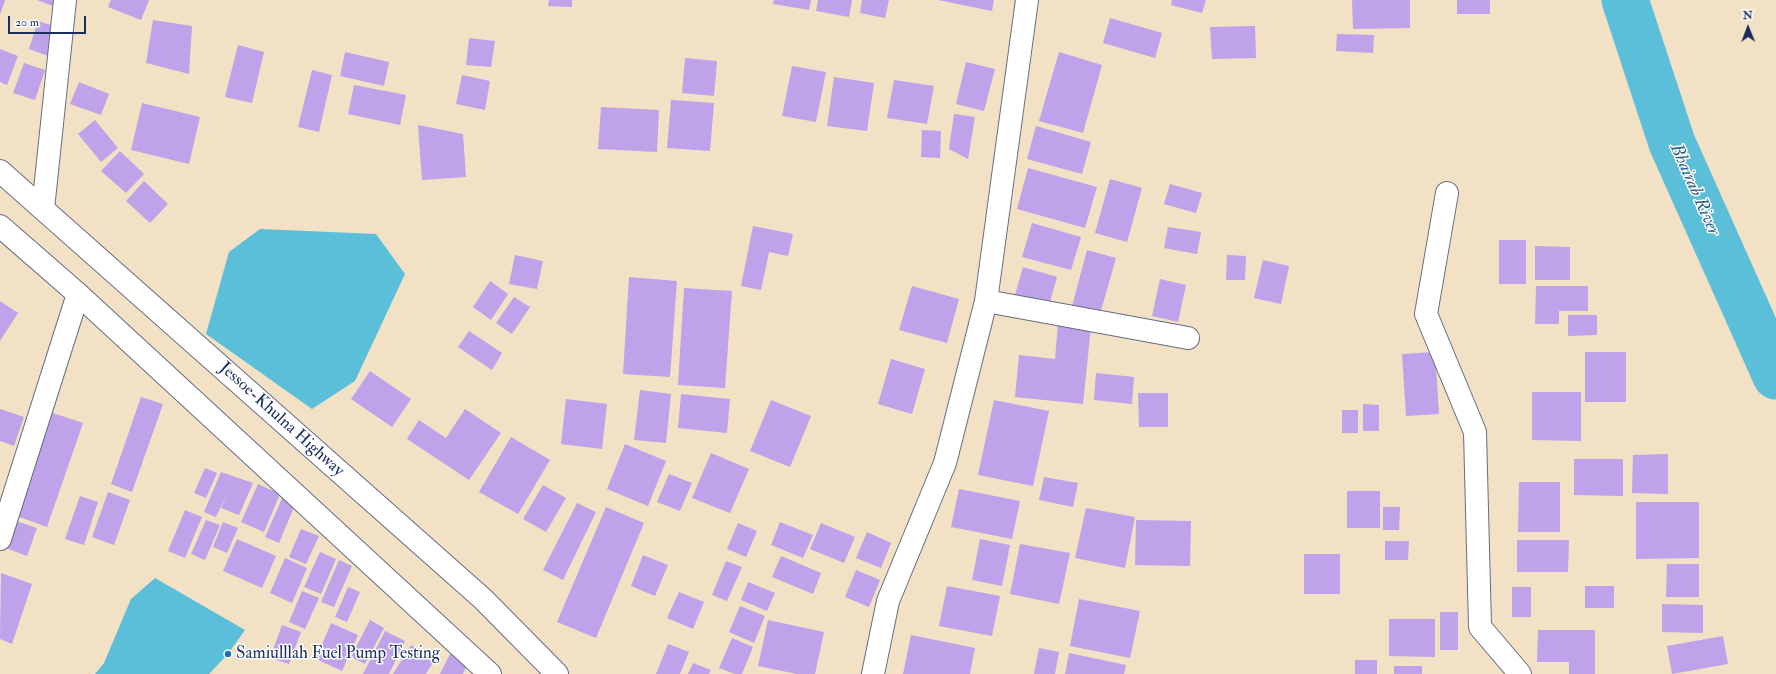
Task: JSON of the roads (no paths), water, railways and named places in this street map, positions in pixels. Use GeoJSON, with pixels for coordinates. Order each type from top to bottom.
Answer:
{"type":"FeatureCollection","features":[{"type":"Feature","properties":{"kind":"main road"},"geometry":{"type":"LineString","coordinates":[[43,209],[65,0]]}},
{"type":"Feature","properties":{"kind":"main road"},"geometry":{"type":"LineString","coordinates":[[873,674],[888,601],[945,463],[986,302],[1027,0]]}},
{"type":"Feature","properties":{"kind":"main road","name":"Jessoe-Khulna Highway"},"geometry":{"type":"LineString","coordinates":[[0,171],[483,599],[557,674]]}},
{"type":"Feature","properties":{"kind":"main road"},"geometry":{"type":"LineString","coordinates":[[1447,193],[1426,314],[1475,432],[1480,627],[1520,674]]}},
{"type":"Feature","properties":{"kind":"main road"},"geometry":{"type":"LineString","coordinates":[[0,226],[78,294],[490,674]]}},
{"type":"Feature","properties":{"kind":"main road"},"geometry":{"type":"LineString","coordinates":[[0,539],[78,294]]}},
{"type":"Feature","properties":{"kind":"main road"},"geometry":{"type":"LineString","coordinates":[[986,302],[1188,338]]}},
{"type":"Feature","properties":{"kind":"water"},"geometry":{"type":"Polygon","coordinates":[[[260,229],[376,234],[405,274],[355,381],[312,409],[206,334],[229,252],[260,229]]]}},
{"type":"Feature","properties":{"kind":"water"},"geometry":{"type":"Polygon","coordinates":[[[155,578],[245,630],[228,654],[209,674],[95,674],[104,663],[131,599],[155,578]]]}},
{"type":"Feature","properties":{"kind":"waterway","name":"Bhairab River"},"geometry":{"type":"LineString","coordinates":[[1625,0],[1672,143],[1776,376]]}},
{"type":"Feature","properties":{"kind":"place","name":"Samiulllah Fuel Pump Testing"},"geometry":{"type":"Point","coordinates":[228,654]}}]}
